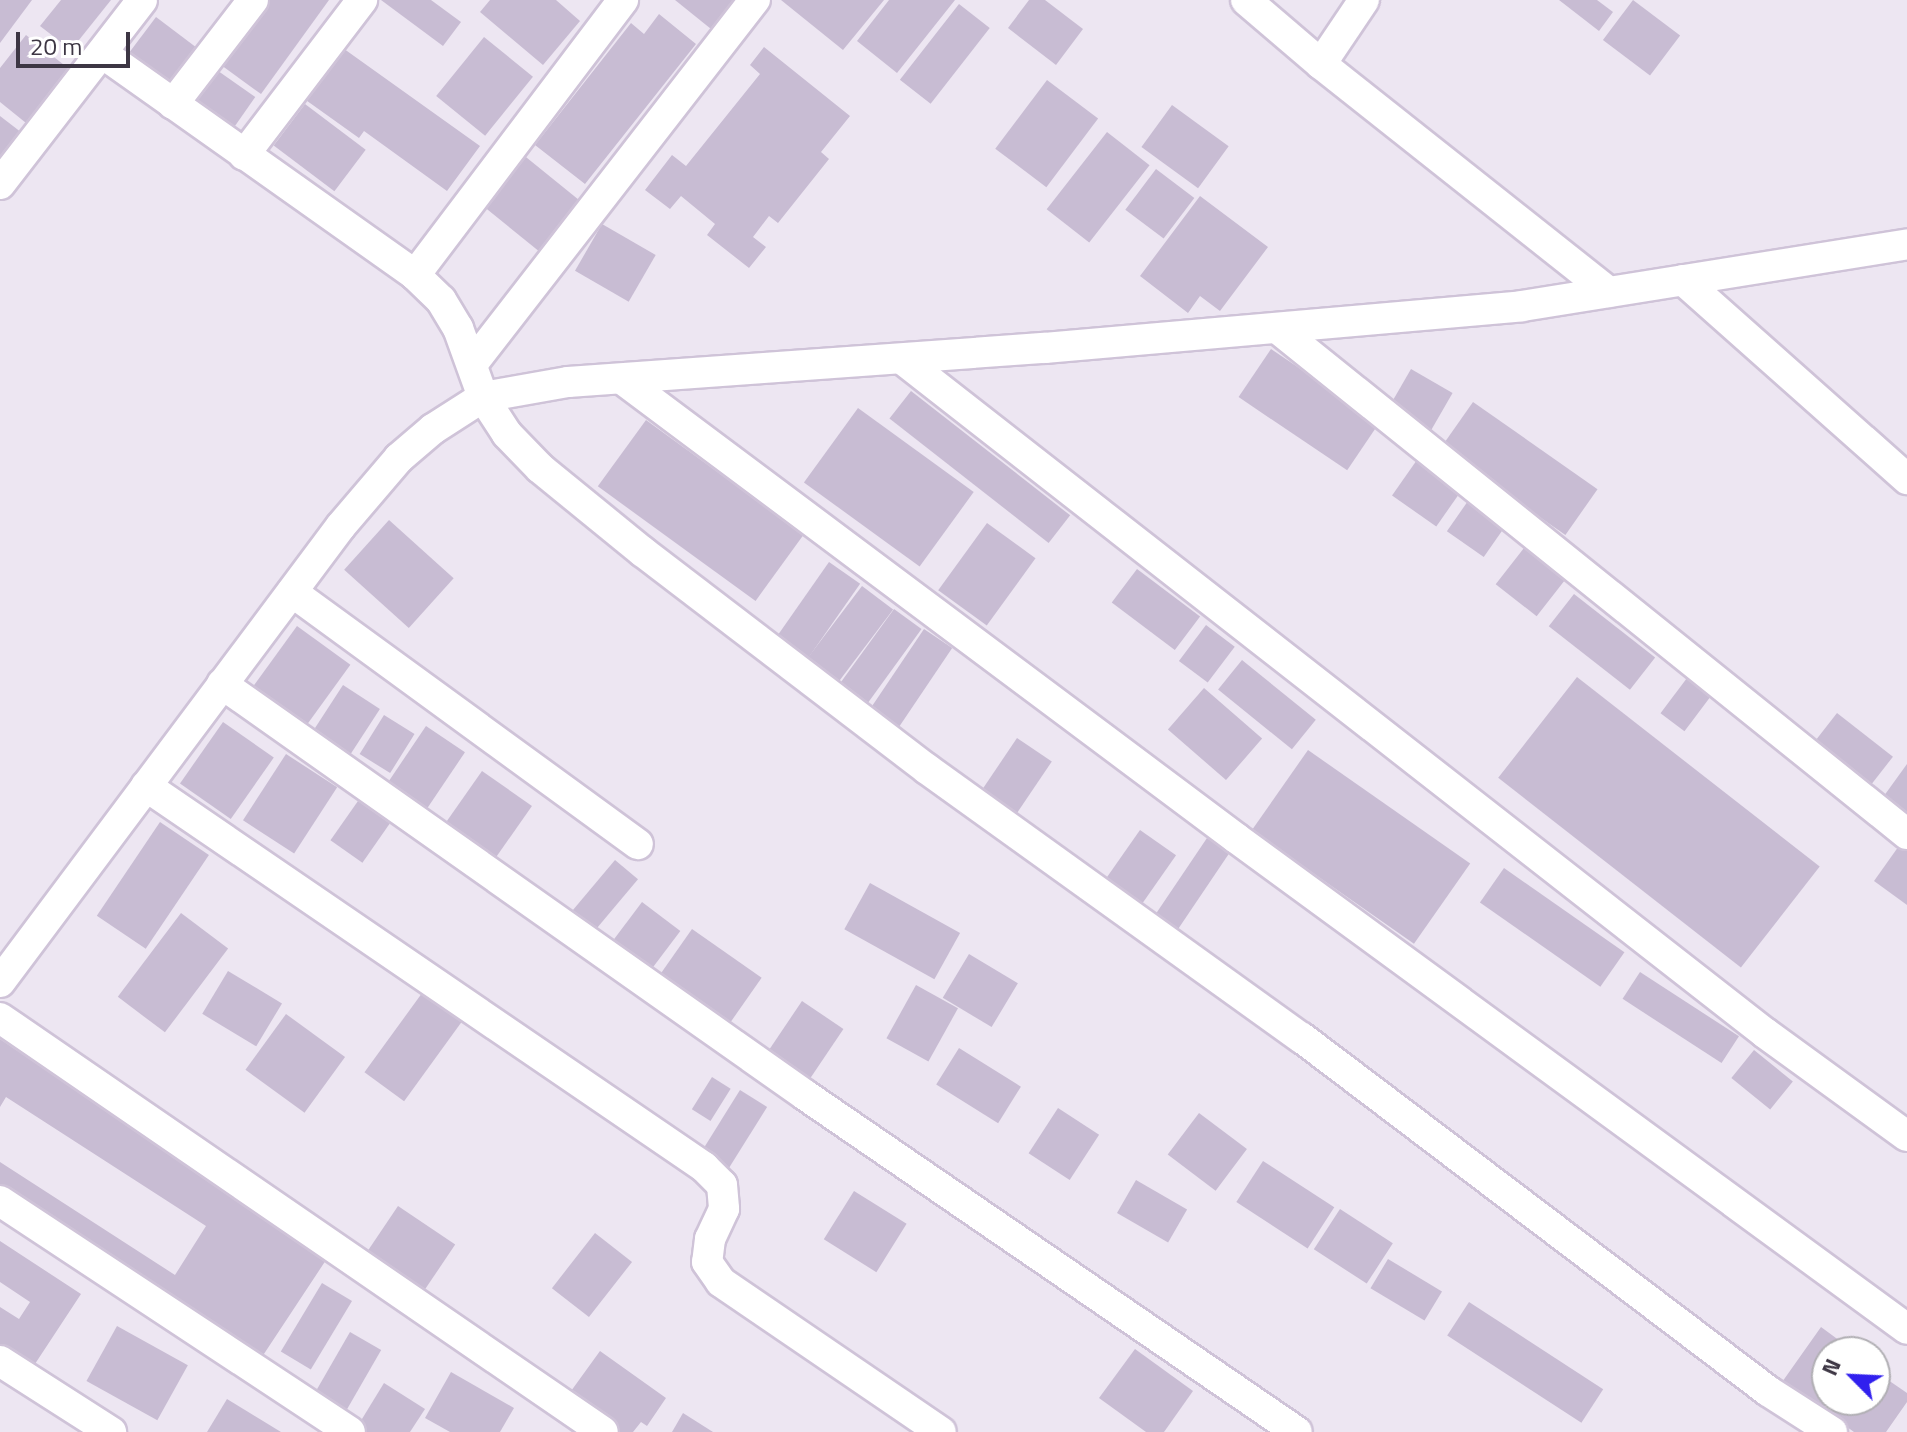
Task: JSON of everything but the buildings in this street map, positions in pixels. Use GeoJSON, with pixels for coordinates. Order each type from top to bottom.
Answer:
{"type":"FeatureCollection","features":[{"type":"Feature","properties":{"kind":"street"},"geometry":{"type":"LineString","coordinates":[[0,184],[142,0]]}},
{"type":"Feature","properties":{"kind":"street"},"geometry":{"type":"LineString","coordinates":[[173,104],[253,0]]}},
{"type":"Feature","properties":{"kind":"street"},"geometry":{"type":"LineString","coordinates":[[244,155],[362,0]]}},
{"type":"Feature","properties":{"kind":"street"},"geometry":{"type":"LineString","coordinates":[[415,275],[623,0]]}},
{"type":"Feature","properties":{"kind":"street"},"geometry":{"type":"LineString","coordinates":[[473,363],[755,0]]}},
{"type":"Feature","properties":{"kind":"street"},"geometry":{"type":"LineString","coordinates":[[1246,0],[1321,64],[1609,292]]}},
{"type":"Feature","properties":{"kind":"street"},"geometry":{"type":"LineString","coordinates":[[1321,64],[1364,0]]}},
{"type":"Feature","properties":{"kind":"street"},"geometry":{"type":"LineString","coordinates":[[102,53],[415,275],[441,300],[473,363],[483,397],[507,434],[540,468],[743,631],[939,779],[1302,1038],[1768,1391],[1832,1432]]}},
{"type":"Feature","properties":{"kind":"street"},"geometry":{"type":"LineString","coordinates":[[0,982],[341,526],[399,458],[433,429],[483,397],[520,388],[622,379],[902,359],[1522,306],[1907,244]]}},
{"type":"Feature","properties":{"kind":"street"},"geometry":{"type":"LineString","coordinates":[[1683,280],[1907,479]]}},
{"type":"Feature","properties":{"kind":"street"},"geometry":{"type":"LineString","coordinates":[[1277,328],[1907,834]]}},
{"type":"Feature","properties":{"kind":"street"},"geometry":{"type":"LineString","coordinates":[[902,359],[1765,1033],[1907,1136]]}},
{"type":"Feature","properties":{"kind":"street"},"geometry":{"type":"LineString","coordinates":[[622,379],[1249,847],[1907,1329]]}},
{"type":"Feature","properties":{"kind":"street"},"geometry":{"type":"LineString","coordinates":[[292,592],[638,844]]}},
{"type":"Feature","properties":{"kind":"street"},"geometry":{"type":"LineString","coordinates":[[222,684],[792,1086],[1297,1432]]}},
{"type":"Feature","properties":{"kind":"street"},"geometry":{"type":"LineString","coordinates":[[146,786],[704,1167],[722,1185],[724,1209],[710,1239],[707,1262],[721,1282],[941,1432]]}},
{"type":"Feature","properties":{"kind":"street"},"geometry":{"type":"LineString","coordinates":[[0,1018],[603,1432]]}},
{"type":"Feature","properties":{"kind":"street"},"geometry":{"type":"LineString","coordinates":[[0,1201],[350,1432]]}},
{"type":"Feature","properties":{"kind":"street"},"geometry":{"type":"LineString","coordinates":[[0,1361],[111,1432]]}}]}
